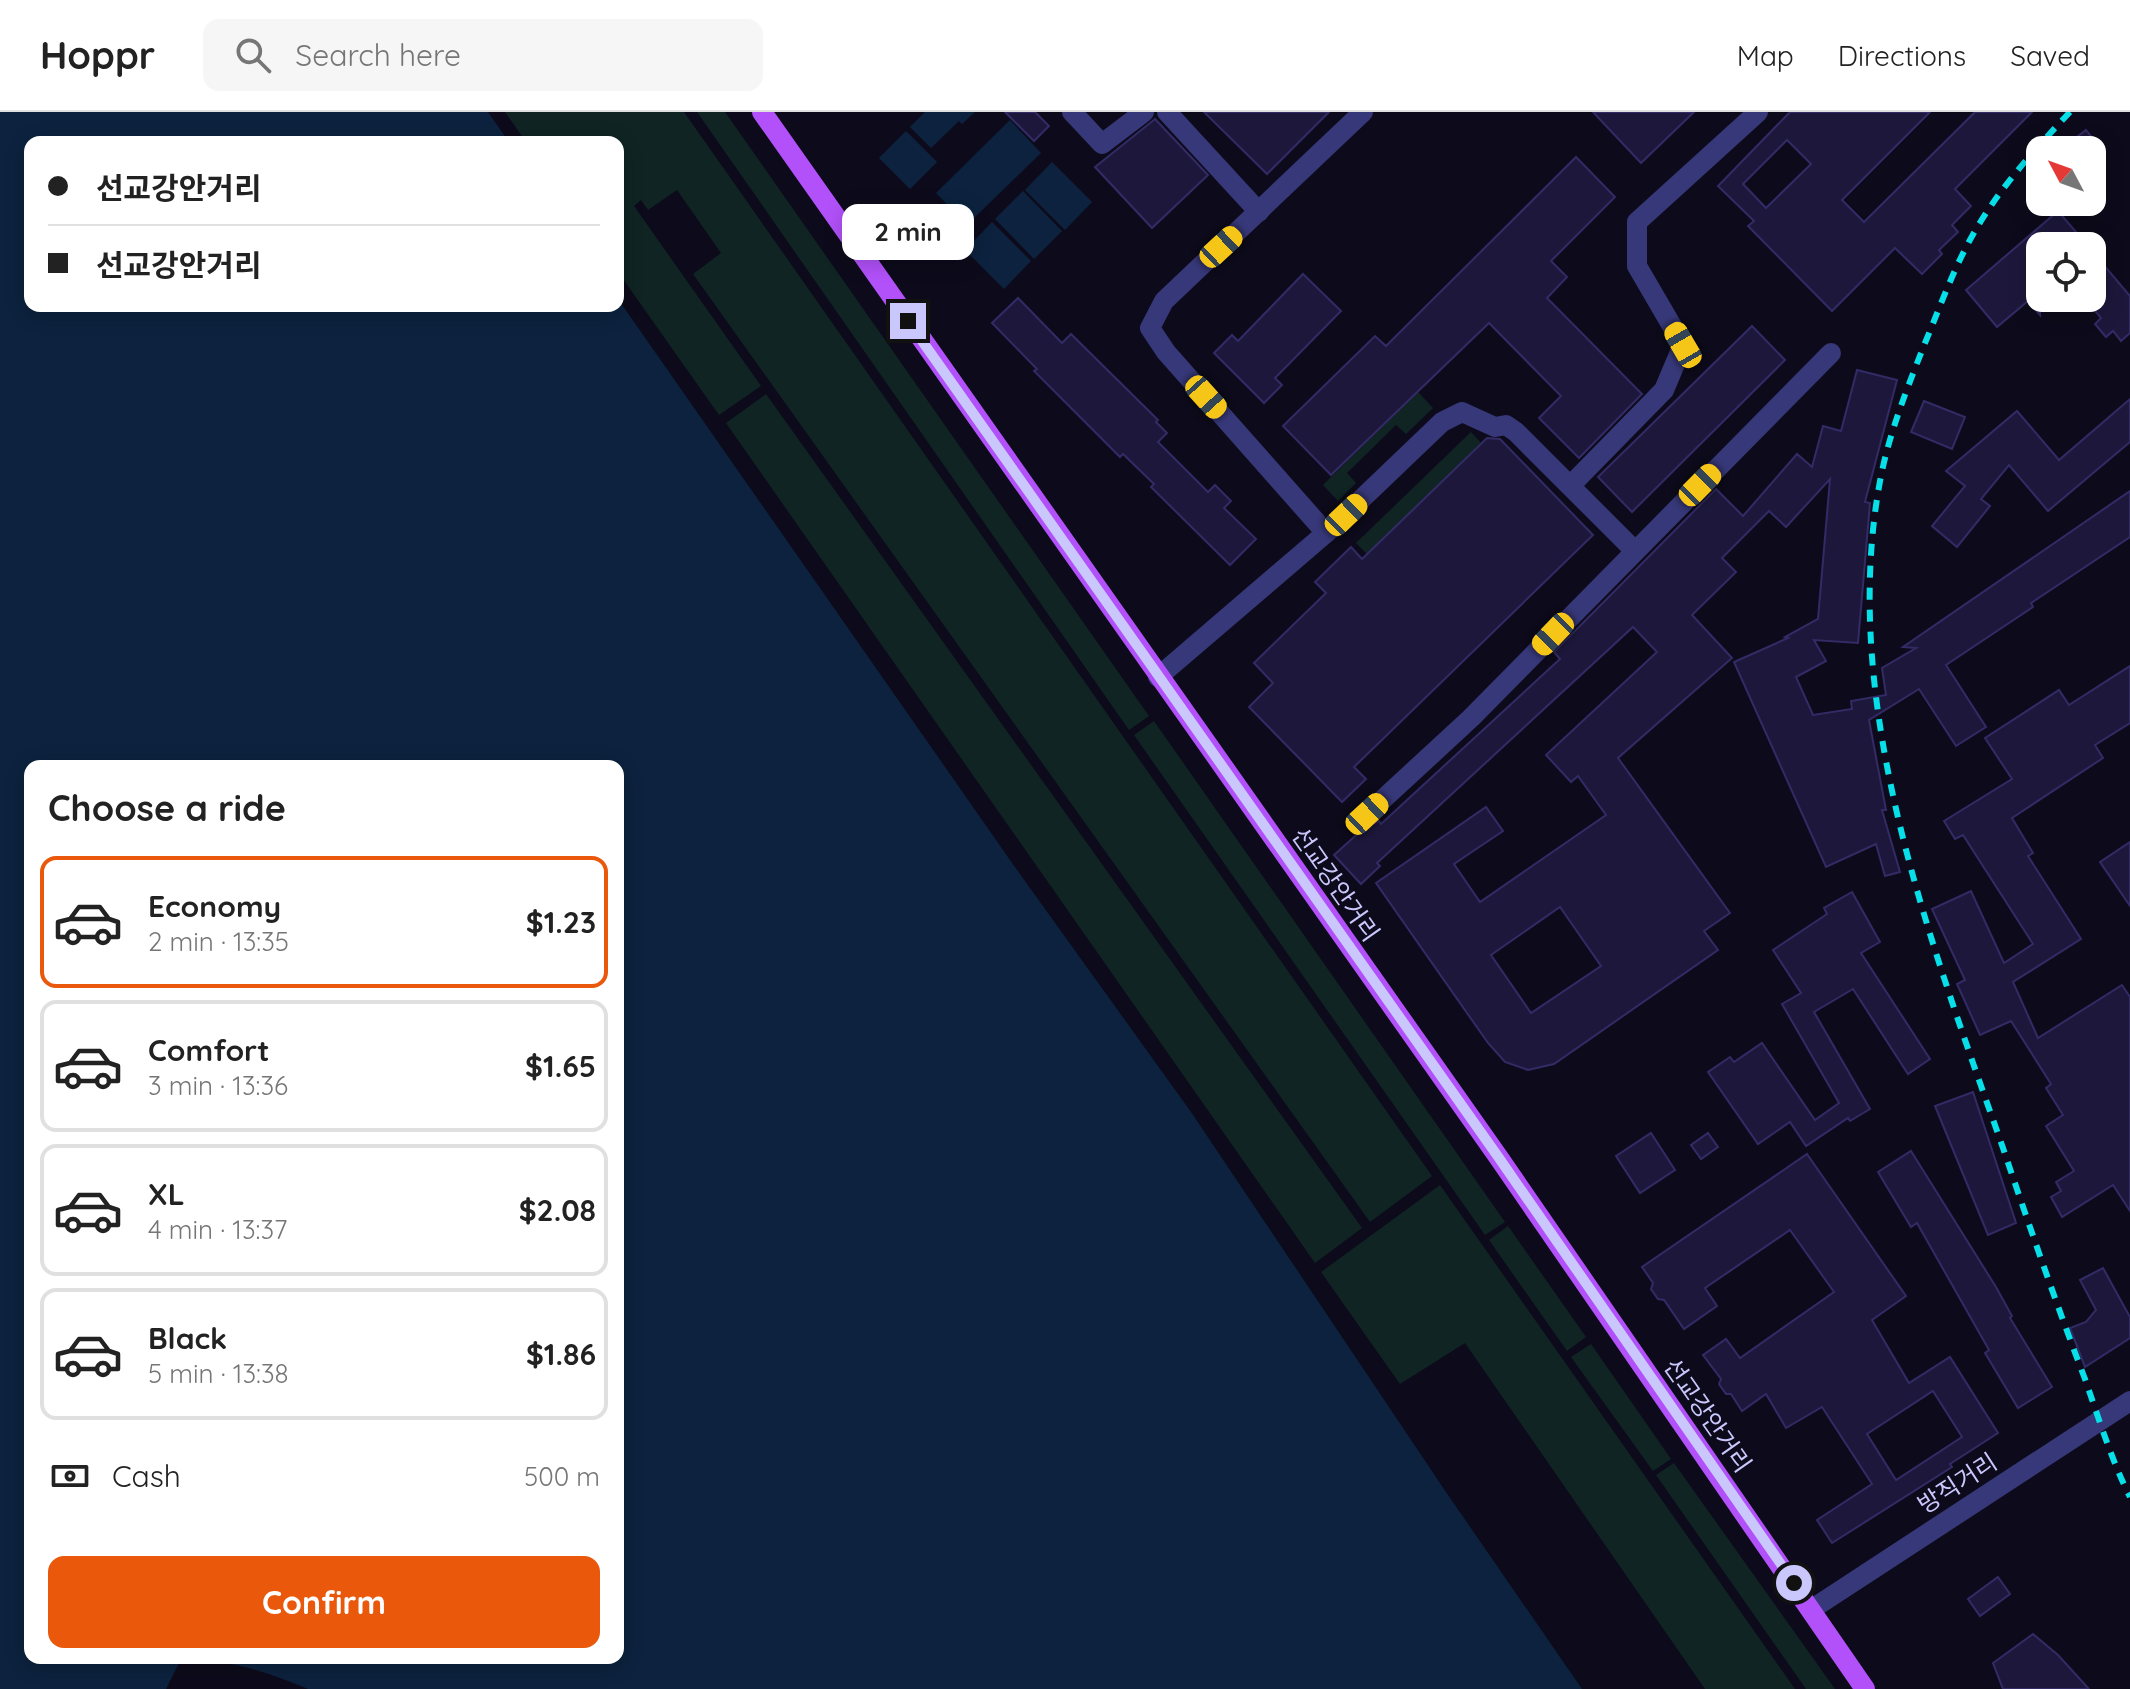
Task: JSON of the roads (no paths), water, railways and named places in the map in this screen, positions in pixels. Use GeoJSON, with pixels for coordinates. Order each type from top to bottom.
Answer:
{"type":"FeatureCollection","features":[{"type":"Feature","properties":{"kind":"main road","name":"선교강안거리"},"geometry":{"type":"LineString","coordinates":[[762,112],[1499,1158],[1865,1689]]}},
{"type":"Feature","properties":{"kind":"street"},"geometry":{"type":"LineString","coordinates":[[1072,112],[1102,144],[1144,112]]}},
{"type":"Feature","properties":{"kind":"street"},"geometry":{"type":"LineString","coordinates":[[1167,112],[1259,212]]}},
{"type":"Feature","properties":{"kind":"street"},"geometry":{"type":"LineString","coordinates":[[1326,533],[1166,352],[1150,328],[1164,301],[1363,112]]}},
{"type":"Feature","properties":{"kind":"street"},"geometry":{"type":"LineString","coordinates":[[1571,485],[1664,390],[1683,345],[1637,266],[1637,222],[1758,112]]}},
{"type":"Feature","properties":{"kind":"street"},"geometry":{"type":"LineString","coordinates":[[1367,814],[1471,718],[1831,353]]}},
{"type":"Feature","properties":{"kind":"street"},"geometry":{"type":"LineString","coordinates":[[1158,677],[1326,533],[1442,422],[1462,412],[1495,427],[1506,425],[1571,485],[1635,551]]}},
{"type":"Feature","properties":{"kind":"street","name":"방직거리"},"geometry":{"type":"LineString","coordinates":[[1812,1609],[2130,1401]]}},
{"type":"Feature","properties":{"kind":"water"},"geometry":{"type":"Polygon","coordinates":[[[0,112],[488,112],[505,136],[24,136],[24,312],[624,312],[624,308],[1017,870],[1191,1112],[1582,1689],[308,1689],[232,1664],[624,1664],[624,760],[24,760],[24,1664],[178,1664],[166,1689],[0,1689],[0,112]]]}},
{"type":"Feature","properties":{"kind":"water"},"geometry":{"type":"Polygon","coordinates":[[[925,112],[975,112],[962,124],[959,121],[931,148],[910,127],[925,112]]]}},
{"type":"Feature","properties":{"kind":"water"},"geometry":{"type":"Polygon","coordinates":[[[1010,120],[1041,153],[971,221],[969,219],[965,223],[936,193],[1010,120]]]}},
{"type":"Feature","properties":{"kind":"water"},"geometry":{"type":"Polygon","coordinates":[[[906,131],[937,162],[910,189],[879,158],[906,131]]]}},
{"type":"Feature","properties":{"kind":"water"},"geometry":{"type":"Polygon","coordinates":[[[1052,162],[1092,202],[1065,230],[1025,190],[1052,162]]]}},
{"type":"Feature","properties":{"kind":"water"},"geometry":{"type":"Polygon","coordinates":[[[1023,191],[1062,231],[1034,259],[995,219],[1023,191]]]}},
{"type":"Feature","properties":{"kind":"water"},"geometry":{"type":"Polygon","coordinates":[[[992,222],[1031,261],[1004,289],[965,250],[992,222]]]}},
{"type":"Feature","properties":{"kind":"railway"},"geometry":{"type":"LineString","coordinates":[[2070,112],[2011,178],[1972,235],[1950,281],[1906,392],[1881,476],[1871,561],[1871,646],[1881,732],[1898,818],[1921,903],[2043,1264],[2111,1454],[2130,1497]]}}]}
